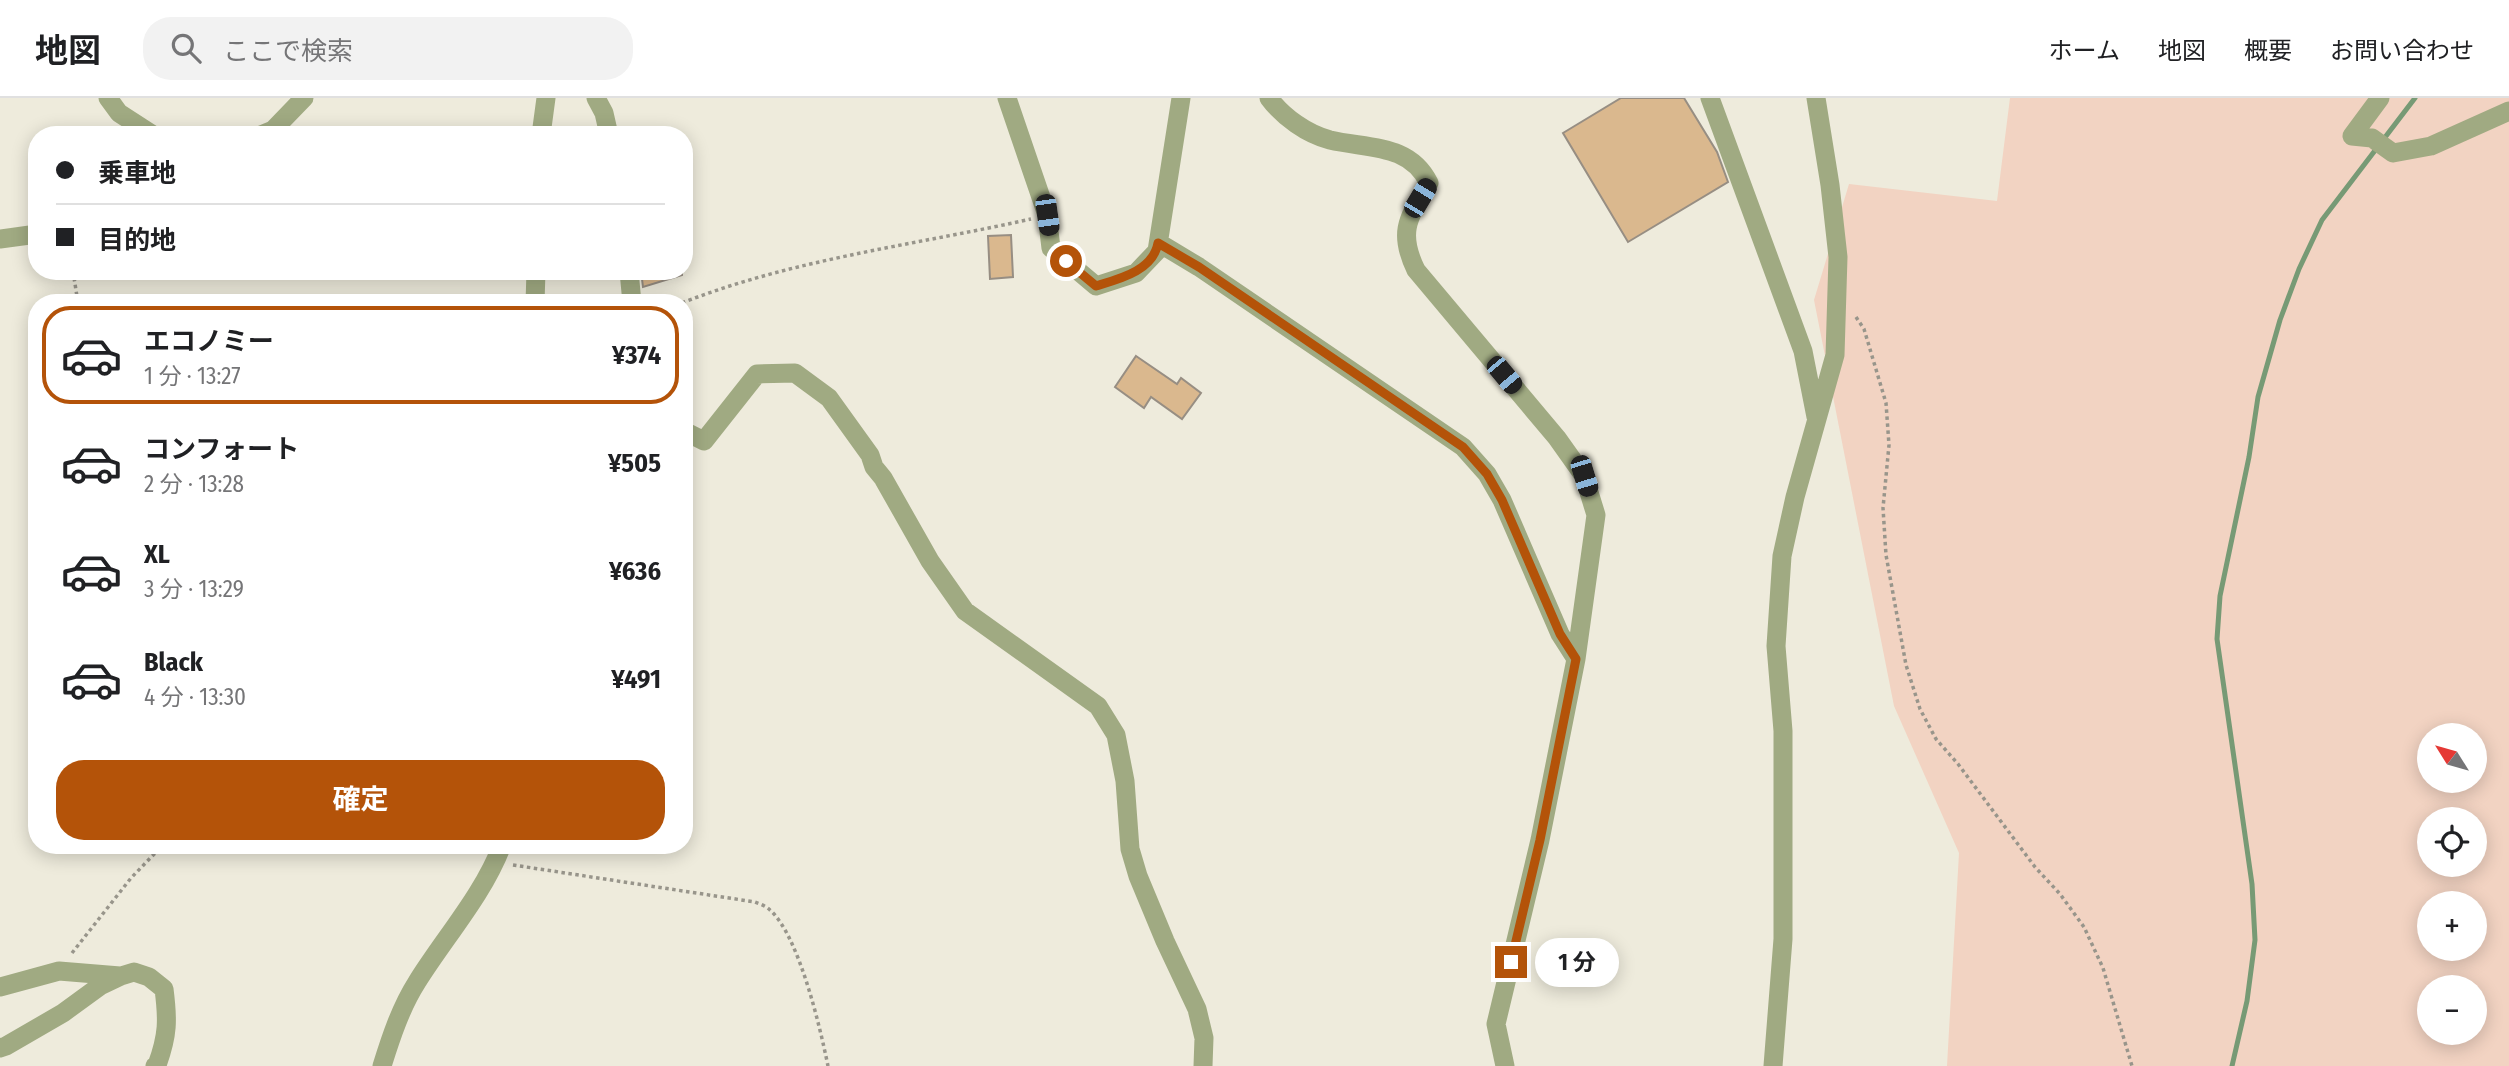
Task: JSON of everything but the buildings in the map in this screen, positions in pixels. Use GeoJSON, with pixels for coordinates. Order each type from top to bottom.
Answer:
{"type":"FeatureCollection","features":[{"type":"Feature","properties":{"kind":"street"},"geometry":{"type":"LineString","coordinates":[[108,98],[119,113],[139,126]]}},
{"type":"Feature","properties":{"kind":"street"},"geometry":{"type":"LineString","coordinates":[[277,126],[304,98]]}},
{"type":"Feature","properties":{"kind":"street"},"geometry":{"type":"LineString","coordinates":[[542,126],[546,98]]}},
{"type":"Feature","properties":{"kind":"street"},"geometry":{"type":"LineString","coordinates":[[596,98],[607,126]]}},
{"type":"Feature","properties":{"kind":"street"},"geometry":{"type":"LineString","coordinates":[[1007,98],[1047,215],[1051,248],[1096,286],[1136,273],[1157,251],[1181,98]]}},
{"type":"Feature","properties":{"kind":"street"},"geometry":{"type":"LineString","coordinates":[[1269,98],[1306,131],[1329,140],[1394,150],[1422,169],[1429,183],[1405,229],[1409,256],[1416,270],[1557,438],[1584,476],[1596,515],[1576,659],[1540,840],[1496,1024],[1505,1066]]}},
{"type":"Feature","properties":{"kind":"street"},"geometry":{"type":"LineString","coordinates":[[1710,98],[1803,351],[1817,421]]}},
{"type":"Feature","properties":{"kind":"street"},"geometry":{"type":"LineString","coordinates":[[1773,1066],[1783,939],[1783,731],[1776,646],[1782,556],[1795,497],[1835,355],[1838,257],[1816,98]]}},
{"type":"Feature","properties":{"kind":"street"},"geometry":{"type":"LineString","coordinates":[[2380,98],[2352,136],[2372,138],[2393,153],[2431,146],[2509,111]]}},
{"type":"Feature","properties":{"kind":"street"},"geometry":{"type":"LineString","coordinates":[[0,239],[28,235]]}},
{"type":"Feature","properties":{"kind":"street"},"geometry":{"type":"LineString","coordinates":[[1158,243],[1210,275],[1463,447],[1487,474],[1502,500],[1560,634],[1576,659]]}},
{"type":"Feature","properties":{"kind":"street"},"geometry":{"type":"LineString","coordinates":[[693,435],[704,440],[757,374],[795,373],[829,398],[862,444],[930,561],[965,611],[1098,706],[1116,735],[1125,781],[1130,849],[1138,876],[1165,941],[1198,1009],[1204,1038],[1203,1066]]}},
{"type":"Feature","properties":{"kind":"street"},"geometry":{"type":"LineString","coordinates":[[382,1066],[402,1011],[416,983],[465,912],[498,854]]}},
{"type":"Feature","properties":{"kind":"street"},"geometry":{"type":"LineString","coordinates":[[0,987],[59,971],[121,976]]}},
{"type":"Feature","properties":{"kind":"street"},"geometry":{"type":"LineString","coordinates":[[0,1048],[63,1013],[100,986],[134,972],[149,977],[164,989],[166,1042],[155,1066]]}},
{"type":"Feature","properties":{"kind":"path"},"geometry":{"type":"LineString","coordinates":[[693,299],[742,281],[842,257],[1047,215]]}},
{"type":"Feature","properties":{"kind":"path"},"geometry":{"type":"LineString","coordinates":[[1837,289],[1864,328],[1886,403],[1889,446],[1883,508],[1886,555],[1906,665],[1920,709],[1936,739],[2084,927],[2103,968],[2132,1066]]}},
{"type":"Feature","properties":{"kind":"path"},"geometry":{"type":"LineString","coordinates":[[59,971],[131,878],[154,854]]}},
{"type":"Feature","properties":{"kind":"path"},"geometry":{"type":"LineString","coordinates":[[498,854],[755,902],[768,908],[791,945],[809,989],[828,1066]]}},
{"type":"Feature","properties":{"kind":"shaded area"},"geometry":{"type":"Polygon","coordinates":[[[2010,98],[2509,98],[2509,1066],[1947,1066],[1959,853],[1894,706],[1814,300],[1849,184],[1997,201],[2010,98]]]}},
{"type":"Feature","properties":{"kind":"waterway"},"geometry":{"type":"LineString","coordinates":[[2232,1066],[2247,1001],[2255,940],[2252,884],[2217,639],[2220,596],[2249,457],[2258,397],[2280,320],[2299,269],[2322,220],[2415,98]]}},
{"type":"Feature","properties":{"kind":"route"},"geometry":{"type":"LineString","coordinates":[[1066,261],[1096,286],[1136,273],[1157,251],[1158,243],[1199,267],[1463,447],[1487,474],[1502,500],[1560,634],[1576,659],[1540,840],[1511,962]]}}]}
